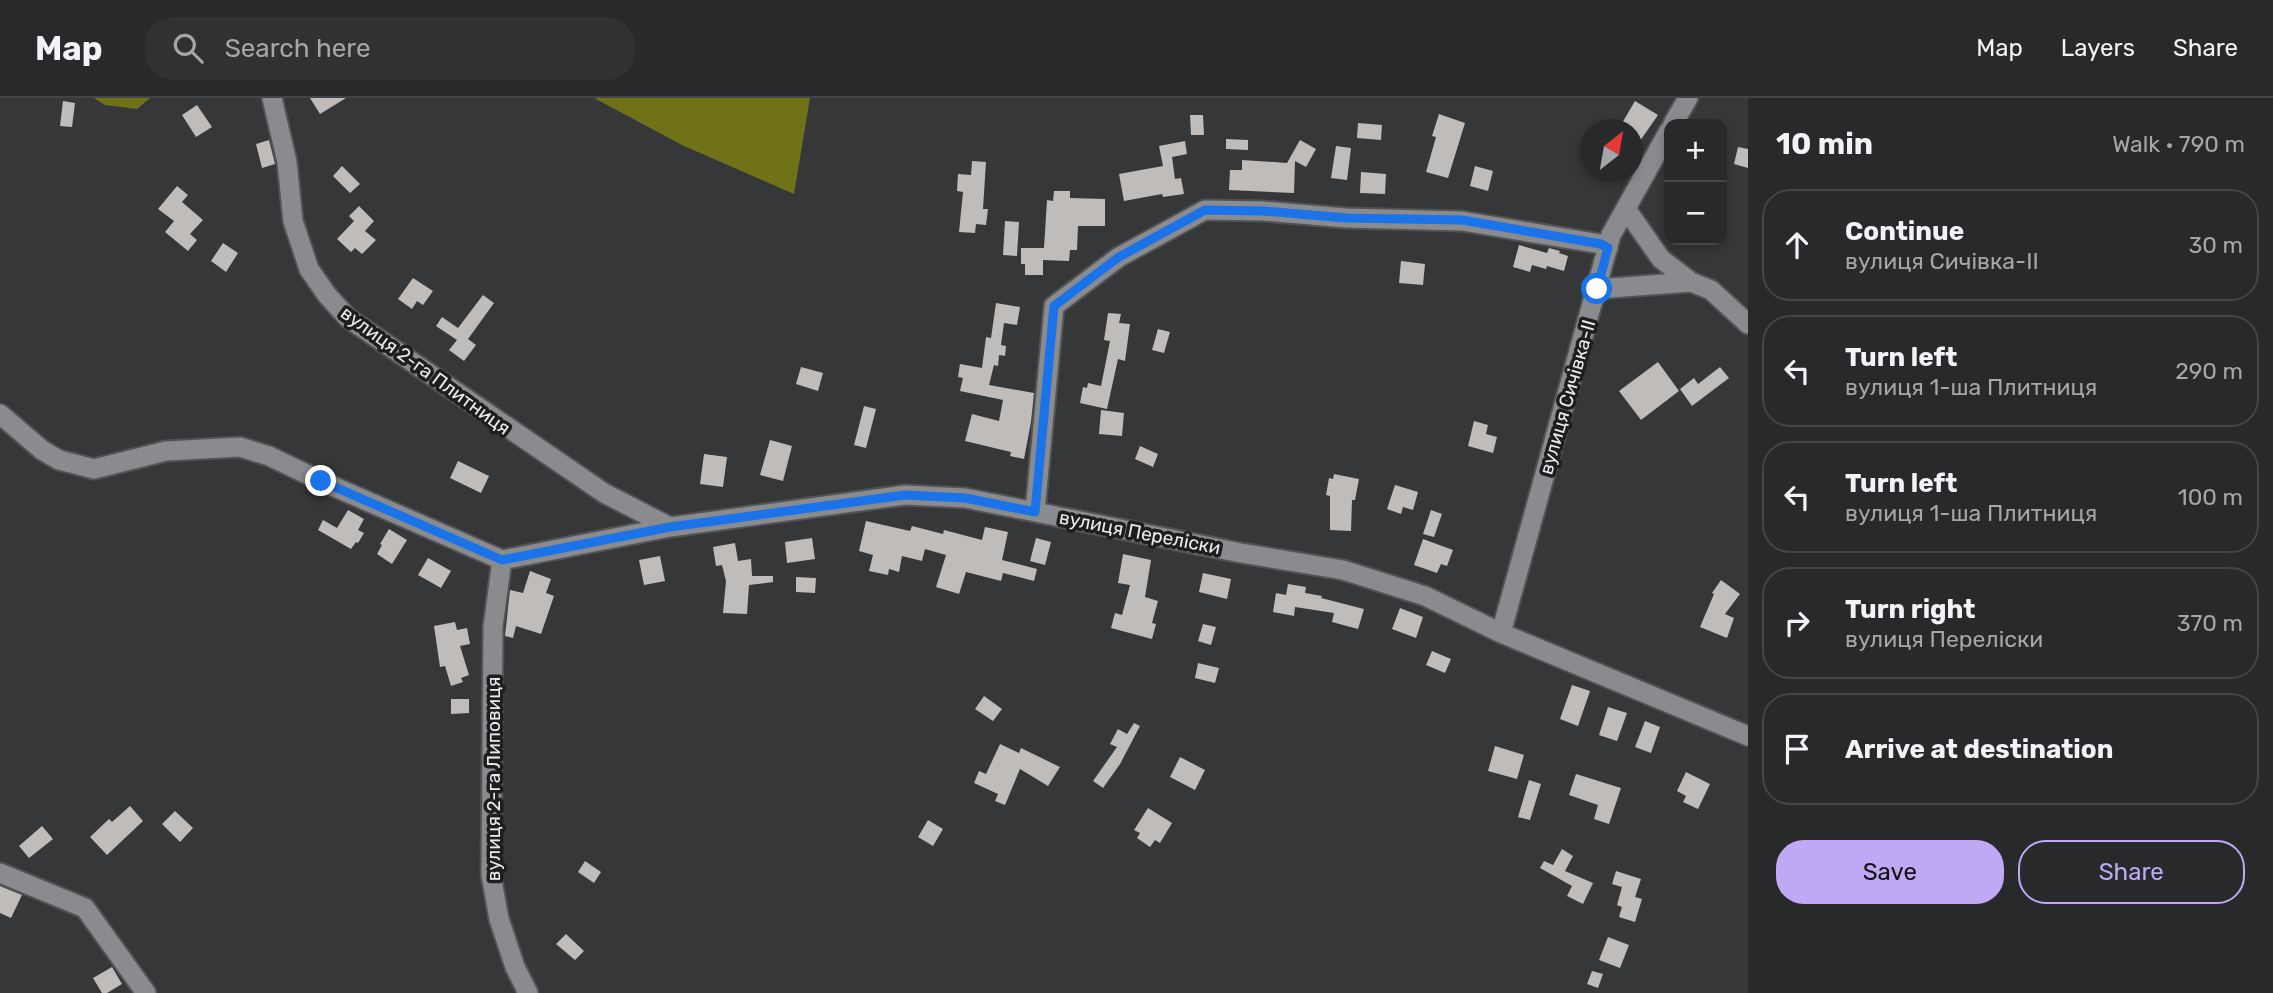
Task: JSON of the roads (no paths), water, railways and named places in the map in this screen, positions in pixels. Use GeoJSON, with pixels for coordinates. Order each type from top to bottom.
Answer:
{"type":"FeatureCollection","features":[{"type":"Feature","properties":{"kind":"street","name":"вулиця 2-га Плитниця"},"geometry":{"type":"LineString","coordinates":[[272,98],[287,162],[293,221],[309,269],[327,296],[348,317],[526,442],[604,493],[670,527]]}},
{"type":"Feature","properties":{"kind":"street"},"geometry":{"type":"LineString","coordinates":[[1676,119],[1688,98]]}},
{"type":"Feature","properties":{"kind":"street","name":"вулиця Сичівка-II"},"geometry":{"type":"LineString","coordinates":[[1501,633],[1611,235],[1664,140]]}},
{"type":"Feature","properties":{"kind":"street"},"geometry":{"type":"LineString","coordinates":[[1626,209],[1661,259],[1691,282],[1711,290],[1748,324]]}},
{"type":"Feature","properties":{"kind":"street"},"geometry":{"type":"LineString","coordinates":[[1035,512],[1054,306],[1119,257],[1187,218],[1205,210],[1263,211],[1346,218],[1462,220],[1601,244],[1608,248]]}},
{"type":"Feature","properties":{"kind":"street"},"geometry":{"type":"LineString","coordinates":[[1597,289],[1691,282]]}},
{"type":"Feature","properties":{"kind":"street"},"geometry":{"type":"LineString","coordinates":[[0,414],[42,450],[59,460],[94,468],[166,451],[240,447],[269,456],[502,560]]}},
{"type":"Feature","properties":{"kind":"street","name":"вулиця Переліски"},"geometry":{"type":"LineString","coordinates":[[502,560],[670,527],[905,495],[965,498],[1241,553],[1343,570],[1425,596],[1501,633],[1748,736]]}},
{"type":"Feature","properties":{"kind":"street","name":"вулиця 2-га Липовиця"},"geometry":{"type":"LineString","coordinates":[[502,560],[494,627],[491,875],[499,919],[515,967],[528,993]]}},
{"type":"Feature","properties":{"kind":"street"},"geometry":{"type":"LineString","coordinates":[[0,873],[85,908],[146,993]]}}]}
